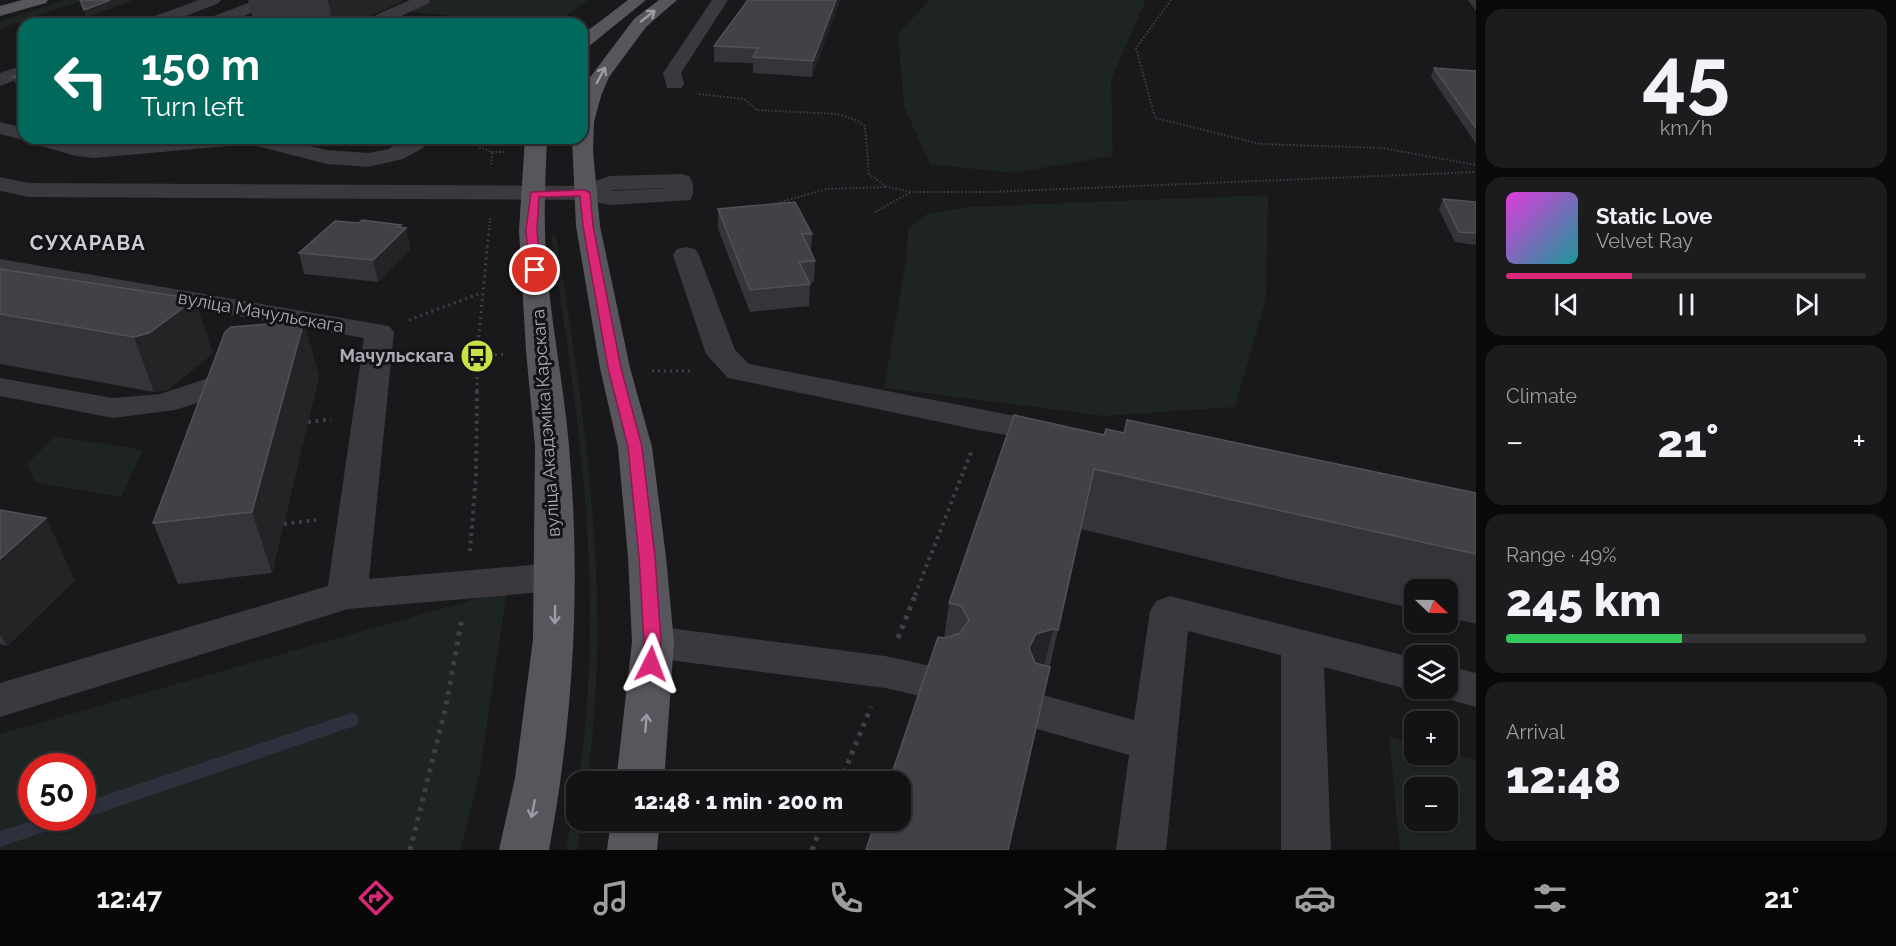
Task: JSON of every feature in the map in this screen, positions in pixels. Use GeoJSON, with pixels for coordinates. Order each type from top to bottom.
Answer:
{"type":"FeatureCollection","features":[{"type":"Feature","properties":{"kind":"main road"},"geometry":{"type":"LineString","coordinates":[[588,38],[638,0]]}},
{"type":"Feature","properties":{"kind":"main road"},"geometry":{"type":"LineString","coordinates":[[588,107],[591,96],[608,63],[640,23],[669,0]]}},
{"type":"Feature","properties":{"kind":"main road"},"geometry":{"type":"LineString","coordinates":[[0,13],[38,1]]}},
{"type":"Feature","properties":{"kind":"main road","name":"вуліца Акадэміка Карскага"},"geometry":{"type":"LineString","coordinates":[[524,850],[539,778],[554,639],[552,446],[532,230],[536,144]]}},
{"type":"Feature","properties":{"kind":"main road"},"geometry":{"type":"LineString","coordinates":[[582,144],[588,226],[615,368],[635,447],[647,557],[653,642],[641,771]]}},
{"type":"Feature","properties":{"kind":"main road"},"geometry":{"type":"LineString","coordinates":[[632,850],[635,831]]}},
{"type":"Feature","properties":{"kind":"street"},"geometry":{"type":"LineString","coordinates":[[166,18],[213,0]]}},
{"type":"Feature","properties":{"kind":"street"},"geometry":{"type":"LineString","coordinates":[[224,18],[270,0]]}},
{"type":"Feature","properties":{"kind":"street"},"geometry":{"type":"LineString","coordinates":[[400,0],[420,1]]}},
{"type":"Feature","properties":{"kind":"street"},"geometry":{"type":"LineString","coordinates":[[674,84],[672,73],[720,0]]}},
{"type":"Feature","properties":{"kind":"street"},"geometry":{"type":"LineString","coordinates":[[384,18],[420,1]]}},
{"type":"Feature","properties":{"kind":"street"},"geometry":{"type":"LineString","coordinates":[[0,80],[18,73]]}},
{"type":"Feature","properties":{"kind":"street"},"geometry":{"type":"LineString","coordinates":[[0,128],[18,132]]}},
{"type":"Feature","properties":{"kind":"street"},"geometry":{"type":"LineString","coordinates":[[59,144],[94,151],[179,144]]}},
{"type":"Feature","properties":{"kind":"street"},"geometry":{"type":"LineString","coordinates":[[274,144],[343,160],[368,159],[395,153],[413,144]]}},
{"type":"Feature","properties":{"kind":"street"},"geometry":{"type":"LineString","coordinates":[[0,184],[29,190],[585,193]]}},
{"type":"Feature","properties":{"kind":"street"},"geometry":{"type":"LineString","coordinates":[[686,255],[721,354],[739,371],[983,421],[1087,438]]}},
{"type":"Feature","properties":{"kind":"street","name":"вуліца Мачульскага"},"geometry":{"type":"LineString","coordinates":[[0,267],[380,332]]}},
{"type":"Feature","properties":{"kind":"street"},"geometry":{"type":"LineString","coordinates":[[0,387],[114,408],[164,403],[220,385],[315,321]]}},
{"type":"Feature","properties":{"kind":"street"},"geometry":{"type":"LineString","coordinates":[[347,595],[380,332]]}},
{"type":"Feature","properties":{"kind":"street"},"geometry":{"type":"LineString","coordinates":[[0,700],[347,595],[555,577]]}},
{"type":"Feature","properties":{"kind":"street"},"geometry":{"type":"LineString","coordinates":[[1141,850],[1170,611],[1404,671]]}},
{"type":"Feature","properties":{"kind":"street"},"geometry":{"type":"LineString","coordinates":[[653,642],[885,672],[934,682]]}},
{"type":"Feature","properties":{"kind":"street"},"geometry":{"type":"LineString","coordinates":[[1302,644],[1306,850]]}},
{"type":"Feature","properties":{"kind":"street"},"geometry":{"type":"LineString","coordinates":[[1458,686],[1476,690]]}},
{"type":"Feature","properties":{"kind":"street"},"geometry":{"type":"LineString","coordinates":[[1039,712],[1155,744]]}},
{"type":"Feature","properties":{"kind":"path"},"geometry":{"type":"LineString","coordinates":[[1171,0],[1136,48],[1155,118],[1261,144],[1382,148],[1476,165]]}},
{"type":"Feature","properties":{"kind":"path"},"geometry":{"type":"LineString","coordinates":[[674,84],[676,91],[744,99],[757,110],[837,114],[856,120],[865,126],[869,174],[886,187]]}},
{"type":"Feature","properties":{"kind":"path"},"geometry":{"type":"LineString","coordinates":[[773,205],[827,189],[886,187],[912,192],[991,192],[1476,172]]}},
{"type":"Feature","properties":{"kind":"path"},"geometry":{"type":"LineString","coordinates":[[875,212],[912,192]]}},
{"type":"Feature","properties":{"kind":"path"},"geometry":{"type":"LineString","coordinates":[[380,332],[481,293],[477,356],[478,383]]}},
{"type":"Feature","properties":{"kind":"path"},"geometry":{"type":"LineString","coordinates":[[844,771],[983,421]]}},
{"type":"Feature","properties":{"kind":"path"},"geometry":{"type":"LineString","coordinates":[[812,850],[820,831]]}},
{"type":"Feature","properties":{"kind":"shaded area"},"geometry":{"type":"Polygon","coordinates":[[[65,0],[83,0],[31,18],[18,18],[18,23],[0,29],[0,21],[65,0]]]}},
{"type":"Feature","properties":{"kind":"shaded area"},"geometry":{"type":"Polygon","coordinates":[[[434,0],[588,0],[562,18],[481,18],[408,12],[434,0]]]}},
{"type":"Feature","properties":{"kind":"shaded area"},"geometry":{"type":"Polygon","coordinates":[[[929,0],[1146,0],[1111,80],[1113,156],[1011,173],[930,164],[904,107],[898,34],[929,0]]]}},
{"type":"Feature","properties":{"kind":"shaded area"},"geometry":{"type":"Polygon","coordinates":[[[1268,195],[1266,299],[1235,407],[1104,416],[884,388],[906,260],[908,229],[927,214],[969,207],[1268,195]]]}},
{"type":"Feature","properties":{"kind":"shaded area"},"geometry":{"type":"Polygon","coordinates":[[[551,235],[556,235],[567,303],[592,507],[597,644],[594,712],[588,771],[579,771],[586,713],[590,645],[589,576],[586,508],[571,371],[551,235]]]}},
{"type":"Feature","properties":{"kind":"shaded area"},"geometry":{"type":"Polygon","coordinates":[[[55,436],[143,450],[121,497],[35,482],[27,464],[55,436]]]}},
{"type":"Feature","properties":{"kind":"shaded area"},"geometry":{"type":"Polygon","coordinates":[[[507,590],[479,778],[461,850],[0,850],[0,734],[507,590]]]}},
{"type":"Feature","properties":{"kind":"shaded area"},"geometry":{"type":"Polygon","coordinates":[[[1389,737],[1404,741],[1404,765],[1458,765],[1458,756],[1476,760],[1476,850],[1400,850],[1389,737]]]}},
{"type":"Feature","properties":{"kind":"shaded area"},"geometry":{"type":"Polygon","coordinates":[[[569,831],[580,831],[577,850],[566,850],[569,831]]]}},
{"type":"Feature","properties":{"kind":"building"},"geometry":{"type":"Polygon","coordinates":[[[80,0],[110,0],[84,10],[80,0]]]}},
{"type":"Feature","properties":{"kind":"building"},"geometry":{"type":"Polygon","coordinates":[[[748,0],[836,0],[813,61],[753,57],[758,48],[714,46],[748,0]]]}},
{"type":"Feature","properties":{"kind":"building"},"geometry":{"type":"Polygon","coordinates":[[[1434,68],[1476,71],[1476,128],[1434,68]]]}},
{"type":"Feature","properties":{"kind":"building"},"geometry":{"type":"Polygon","coordinates":[[[1443,199],[1476,202],[1476,233],[1459,232],[1443,199]]]}},
{"type":"Feature","properties":{"kind":"building"},"geometry":{"type":"Polygon","coordinates":[[[795,202],[812,234],[802,234],[815,261],[799,262],[810,284],[750,290],[718,209],[795,202]]]}},
{"type":"Feature","properties":{"kind":"building"},"geometry":{"type":"Polygon","coordinates":[[[362,220],[401,225],[398,227],[406,228],[373,260],[299,253],[335,221],[359,223],[362,220]]]}},
{"type":"Feature","properties":{"kind":"building"},"geometry":{"type":"Polygon","coordinates":[[[0,269],[195,299],[149,333],[134,337],[0,314],[0,269]]]}},
{"type":"Feature","properties":{"kind":"building"},"geometry":{"type":"Polygon","coordinates":[[[304,321],[252,512],[153,523],[225,332],[231,327],[304,321]]]}},
{"type":"Feature","properties":{"kind":"building"},"geometry":{"type":"Polygon","coordinates":[[[1014,415],[1104,435],[1106,429],[1124,433],[1127,420],[1476,493],[1476,554],[1094,469],[1058,630],[1053,629],[1036,634],[1029,648],[1035,663],[1050,667],[1008,850],[866,850],[872,831],[911,831],[911,771],[893,771],[938,637],[945,638],[960,633],[969,620],[961,606],[949,603],[1014,415]]]}},
{"type":"Feature","properties":{"kind":"building"},"geometry":{"type":"Polygon","coordinates":[[[0,510],[46,518],[0,559],[0,510]]]}},
{"type":"Feature","properties":{"kind":"waterway"},"geometry":{"type":"LineString","coordinates":[[96,806],[351,720]]}},
{"type":"Feature","properties":{"kind":"waterway"},"geometry":{"type":"LineString","coordinates":[[0,839],[24,831]]}},
{"type":"Feature","properties":{"kind":"place","name":"Мачульскага"},"geometry":{"type":"Point","coordinates":[477,356]}},
{"type":"Feature","properties":{"kind":"district","name":"СУХАРАВА"},"geometry":{"type":"Point","coordinates":[88,243]}},
{"type":"Feature","properties":{"kind":"route"},"geometry":{"type":"LineString","coordinates":[[535,270],[532,230],[534,194],[585,193],[588,226],[615,368],[635,447],[647,557],[653,642],[651,664]]}}]}
